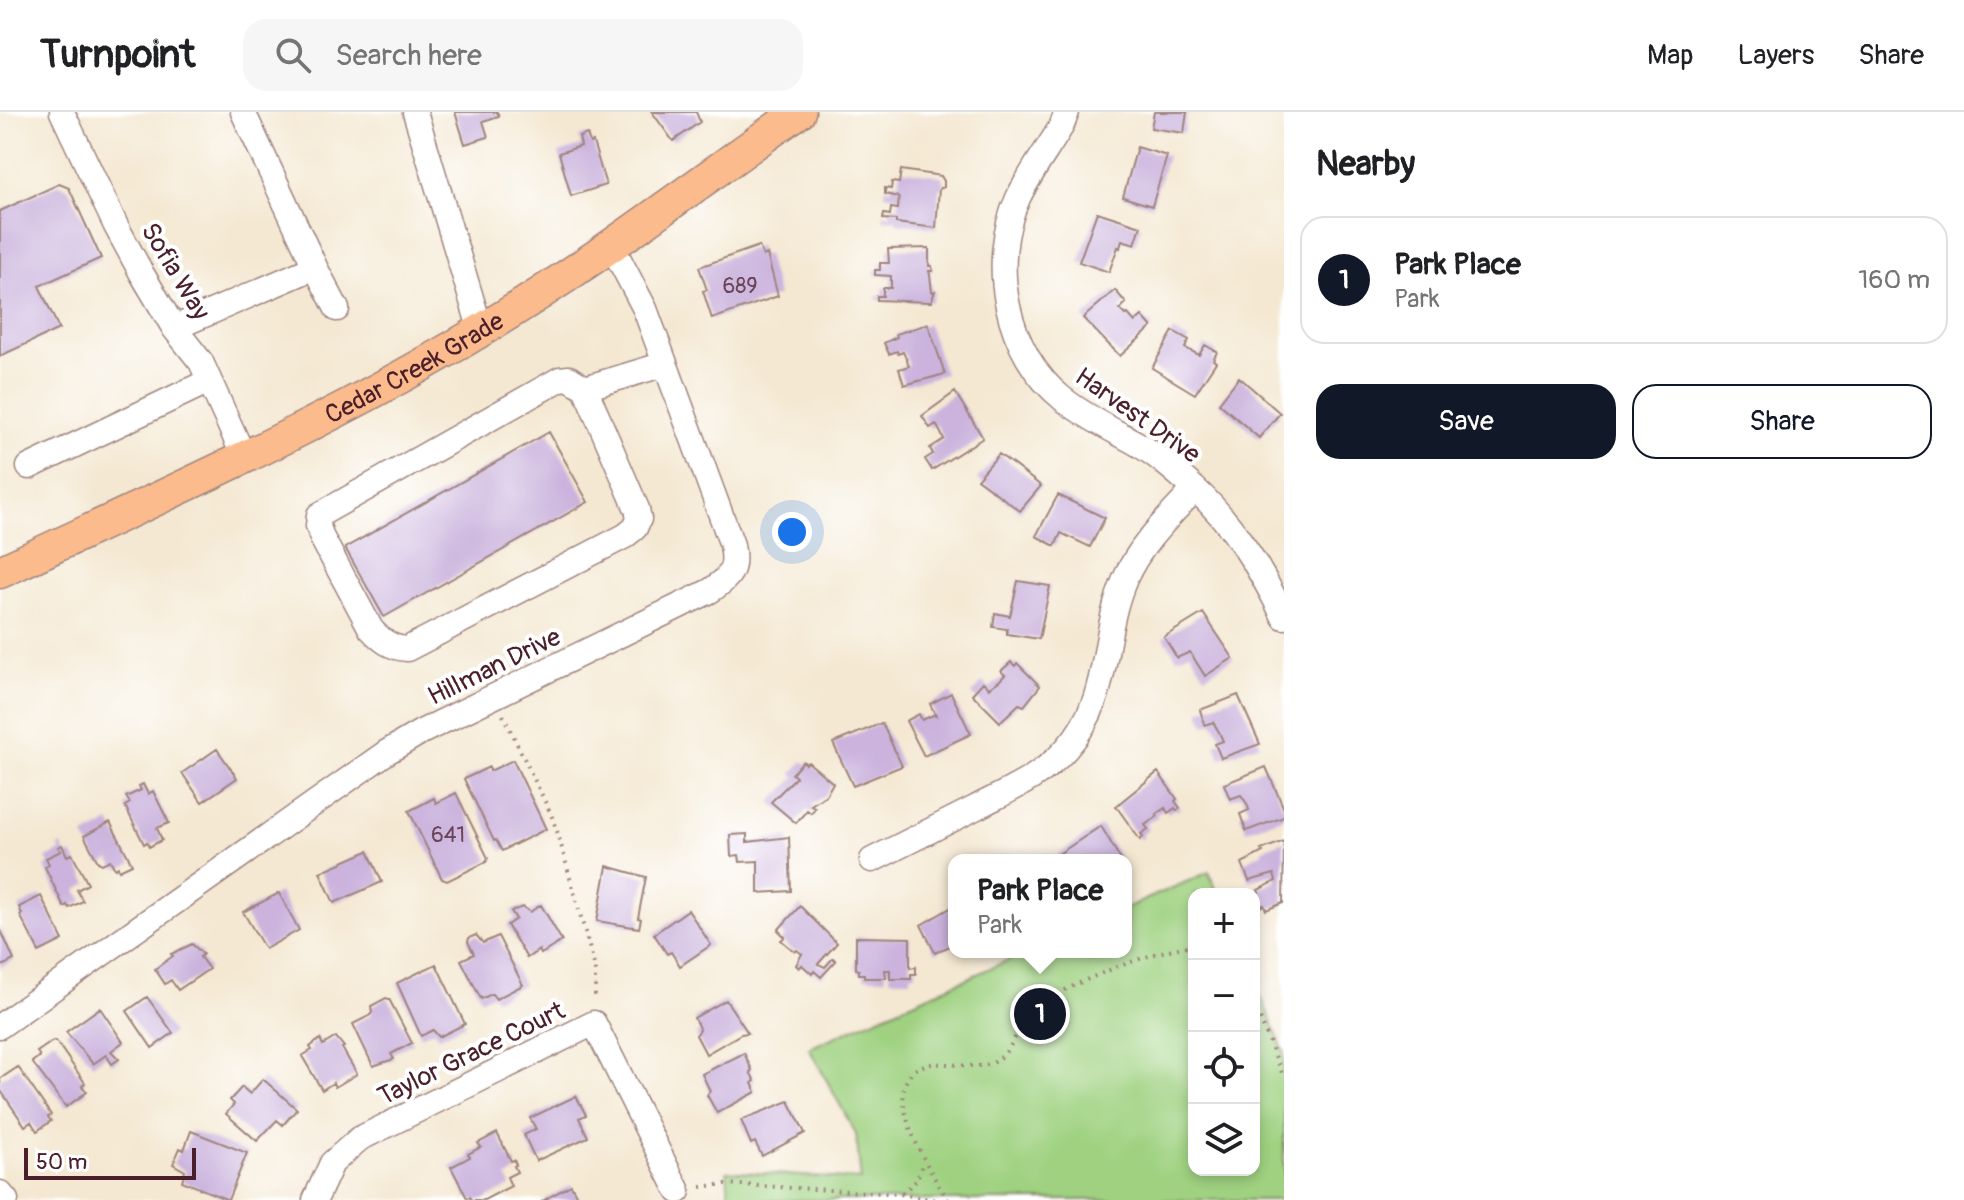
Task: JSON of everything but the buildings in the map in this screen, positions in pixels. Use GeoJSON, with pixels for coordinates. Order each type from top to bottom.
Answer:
{"type":"FeatureCollection","features":[{"type":"Feature","properties":{"kind":"main road","name":"Cedar Creek Grade"},"geometry":{"type":"LineString","coordinates":[[0,572],[332,415],[481,331],[611,244],[782,117]]}},
{"type":"Feature","properties":{"kind":"street","name":"Sofia Way"},"geometry":{"type":"LineString","coordinates":[[62,112],[116,226],[174,328],[201,362],[244,457]]}},
{"type":"Feature","properties":{"kind":"street"},"geometry":{"type":"LineString","coordinates":[[243,112],[337,309]]}},
{"type":"Feature","properties":{"kind":"street"},"geometry":{"type":"LineString","coordinates":[[415,112],[481,331]]}},
{"type":"Feature","properties":{"kind":"street","name":"Harvest Drive"},"geometry":{"type":"LineString","coordinates":[[1067,112],[1018,200],[1007,236],[1005,291],[1018,339],[1033,366],[1052,390],[1099,424],[1153,454],[1195,489],[1246,548],[1284,617]]}},
{"type":"Feature","properties":{"kind":"street","name":"Hillman Drive"},"geometry":{"type":"LineString","coordinates":[[0,1026],[387,752],[710,591],[732,571],[735,560],[732,545],[645,309],[611,244]]}},
{"type":"Feature","properties":{"kind":"street"},"geometry":{"type":"LineString","coordinates":[[174,328],[315,267]]}},
{"type":"Feature","properties":{"kind":"street"},"geometry":{"type":"LineString","coordinates":[[585,388],[637,509],[639,519],[635,528],[612,543],[407,649],[392,646],[371,629],[322,538],[317,521],[324,511],[560,379],[569,378],[585,388],[665,364]]}},
{"type":"Feature","properties":{"kind":"street"},"geometry":{"type":"LineString","coordinates":[[29,467],[209,381]]}},
{"type":"Feature","properties":{"kind":"street"},"geometry":{"type":"LineString","coordinates":[[872,860],[1026,781],[1051,764],[1067,748],[1085,724],[1097,697],[1104,675],[1113,611],[1125,579],[1141,548],[1195,489]]}},
{"type":"Feature","properties":{"kind":"street","name":"Taylor Grace Court"},"geometry":{"type":"LineString","coordinates":[[315,1200],[332,1163],[359,1139],[594,1023],[678,1191]]}},
{"type":"Feature","properties":{"kind":"street"},"geometry":{"type":"LineString","coordinates":[[0,1193],[6,1200]]}},
{"type":"Feature","properties":{"kind":"path"},"geometry":{"type":"LineString","coordinates":[[494,697],[558,834],[595,968],[594,1023]]}},
{"type":"Feature","properties":{"kind":"path"},"geometry":{"type":"LineString","coordinates":[[948,1200],[925,1161],[905,1109],[906,1081],[913,1073],[937,1063],[971,1066],[994,1062],[1003,1055],[1020,1026],[1045,999],[1163,951],[1188,947]]}},
{"type":"Feature","properties":{"kind":"path"},"geometry":{"type":"LineString","coordinates":[[1260,1019],[1284,1078]]}},
{"type":"Feature","properties":{"kind":"path"},"geometry":{"type":"LineString","coordinates":[[900,1194],[916,1181],[925,1161]]}},
{"type":"Feature","properties":{"kind":"path"},"geometry":{"type":"LineString","coordinates":[[678,1191],[725,1184],[900,1194],[937,1200]]}},
{"type":"Feature","properties":{"kind":"green space"},"geometry":{"type":"Polygon","coordinates":[[[1209,872],[1216,888],[1188,888],[1188,1176],[1260,1176],[1260,994],[1284,1052],[1284,1200],[752,1200],[729,1196],[727,1171],[861,1180],[856,1134],[809,1048],[1013,958],[1132,958],[1132,905],[1209,872]]]}},
{"type":"Feature","properties":{"kind":"place","name":"Park Place"},"geometry":{"type":"Point","coordinates":[1040,1014]}}]}
